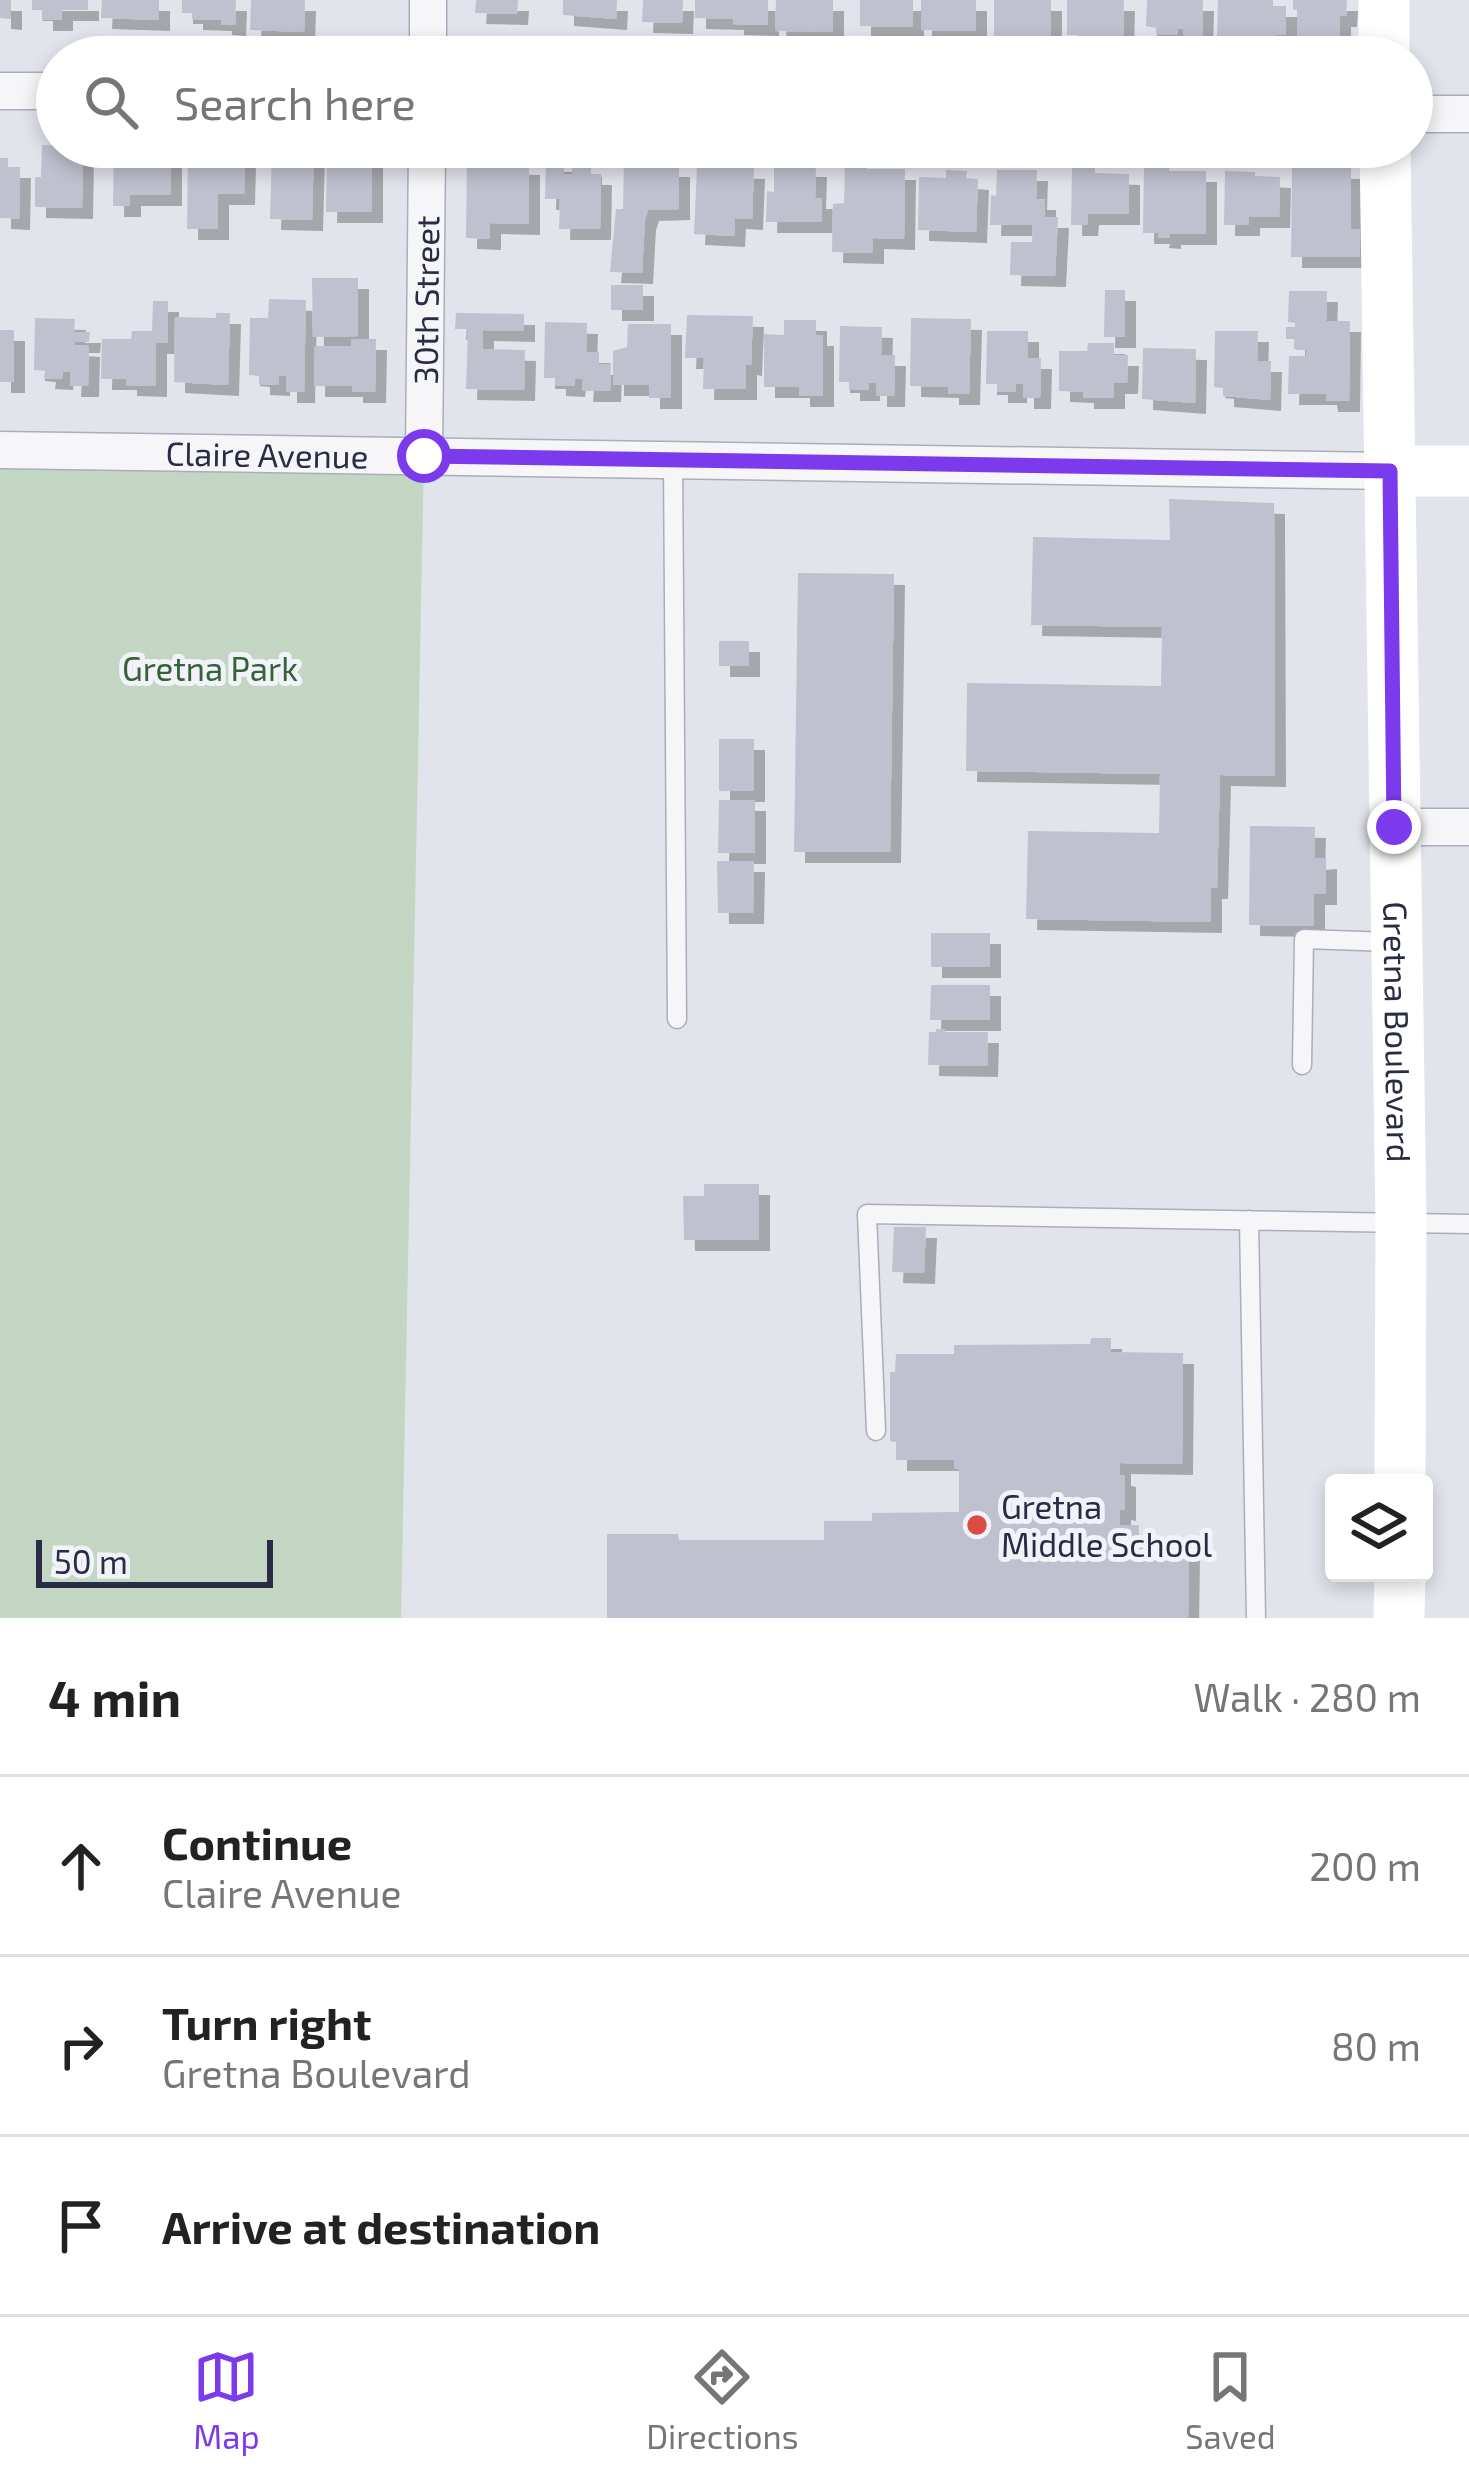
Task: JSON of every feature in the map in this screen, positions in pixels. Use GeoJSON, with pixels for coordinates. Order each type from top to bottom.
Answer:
{"type":"FeatureCollection","features":[{"type":"Feature","properties":{"kind":"street"},"geometry":{"type":"LineString","coordinates":[[428,0],[428,36]]}},
{"type":"Feature","properties":{"kind":"street"},"geometry":{"type":"LineString","coordinates":[[1384,0],[1384,36]]}},
{"type":"Feature","properties":{"kind":"street"},"geometry":{"type":"LineString","coordinates":[[0,91],[36,91]]}},
{"type":"Feature","properties":{"kind":"street"},"geometry":{"type":"LineString","coordinates":[[1433,114],[1469,114]]}},
{"type":"Feature","properties":{"kind":"street","name":"30th Street"},"geometry":{"type":"LineString","coordinates":[[424,456],[427,168]]}},
{"type":"Feature","properties":{"kind":"street","name":"Gretna Boulevard"},"geometry":{"type":"LineString","coordinates":[[1385,168],[1401,1222],[1400,1474]]}},
{"type":"Feature","properties":{"kind":"street","name":"Claire Avenue"},"geometry":{"type":"LineString","coordinates":[[0,450],[1469,471]]}},
{"type":"Feature","properties":{"kind":"street"},"geometry":{"type":"LineString","coordinates":[[1394,827],[1469,827]]}},
{"type":"Feature","properties":{"kind":"street"},"geometry":{"type":"LineString","coordinates":[[1400,1582],[1400,1618]]}},
{"type":"Feature","properties":{"kind":"lane"},"geometry":{"type":"LineString","coordinates":[[673,460],[677,1018]]}},
{"type":"Feature","properties":{"kind":"lane"},"geometry":{"type":"LineString","coordinates":[[1302,1065],[1304,939],[1396,942]]}},
{"type":"Feature","properties":{"kind":"lane"},"geometry":{"type":"LineString","coordinates":[[876,1431],[868,1214],[1469,1224]]}},
{"type":"Feature","properties":{"kind":"lane"},"geometry":{"type":"LineString","coordinates":[[1250,1220],[1256,1618]]}},
{"type":"Feature","properties":{"kind":"green space","name":"Gretna Park"},"geometry":{"type":"Polygon","coordinates":[[[0,451],[424,456],[401,1618],[0,1618],[0,451]]]}},
{"type":"Feature","properties":{"kind":"building"},"geometry":{"type":"Polygon","coordinates":[[[0,0],[11,0],[11,19],[0,18],[0,0]]]}},
{"type":"Feature","properties":{"kind":"building"},"geometry":{"type":"Polygon","coordinates":[[[32,0],[88,0],[88,10],[62,10],[62,20],[42,20],[42,10],[32,10],[32,0]]]}},
{"type":"Feature","properties":{"kind":"building"},"geometry":{"type":"Polygon","coordinates":[[[102,0],[159,0],[159,20],[101,18],[102,0]]]}},
{"type":"Feature","properties":{"kind":"building"},"geometry":{"type":"Polygon","coordinates":[[[182,0],[236,0],[235,25],[192,19],[192,13],[182,13],[182,0]]]}},
{"type":"Feature","properties":{"kind":"building"},"geometry":{"type":"Polygon","coordinates":[[[251,0],[305,0],[304,32],[250,30],[251,0]]]}},
{"type":"Feature","properties":{"kind":"building"},"geometry":{"type":"Polygon","coordinates":[[[476,0],[518,0],[517,14],[475,13],[476,0]]]}},
{"type":"Feature","properties":{"kind":"building"},"geometry":{"type":"Polygon","coordinates":[[[563,0],[617,0],[616,19],[563,15],[563,0]]]}},
{"type":"Feature","properties":{"kind":"building"},"geometry":{"type":"Polygon","coordinates":[[[643,0],[683,0],[682,23],[642,22],[643,0]]]}},
{"type":"Feature","properties":{"kind":"building"},"geometry":{"type":"Polygon","coordinates":[[[695,0],[768,0],[768,25],[695,18],[695,0]]]}},
{"type":"Feature","properties":{"kind":"building"},"geometry":{"type":"Polygon","coordinates":[[[776,0],[833,0],[833,32],[775,31],[776,0]]]}},
{"type":"Feature","properties":{"kind":"building"},"geometry":{"type":"Polygon","coordinates":[[[860,0],[913,0],[913,27],[860,26],[860,0]]]}},
{"type":"Feature","properties":{"kind":"building"},"geometry":{"type":"Polygon","coordinates":[[[921,0],[976,0],[976,31],[921,30],[921,0]]]}},
{"type":"Feature","properties":{"kind":"building"},"geometry":{"type":"Polygon","coordinates":[[[994,0],[1051,0],[1051,36],[994,36],[994,0]]]}},
{"type":"Feature","properties":{"kind":"building"},"geometry":{"type":"Polygon","coordinates":[[[1067,0],[1124,0],[1123,36],[1067,35],[1067,0]]]}},
{"type":"Feature","properties":{"kind":"building"},"geometry":{"type":"Polygon","coordinates":[[[1147,0],[1203,0],[1202,36],[1183,36],[1184,29],[1178,28],[1178,35],[1156,34],[1156,28],[1146,26],[1147,0]]]}},
{"type":"Feature","properties":{"kind":"building"},"geometry":{"type":"Polygon","coordinates":[[[1218,0],[1273,0],[1273,6],[1286,6],[1286,35],[1217,36],[1218,0]]]}},
{"type":"Feature","properties":{"kind":"building"},"geometry":{"type":"Polygon","coordinates":[[[1293,0],[1347,0],[1346,16],[1340,16],[1340,36],[1297,36],[1297,9],[1293,10],[1293,0]]]}},
{"type":"Feature","properties":{"kind":"building"},"geometry":{"type":"Polygon","coordinates":[[[0,158],[8,158],[8,167],[20,167],[19,219],[0,218],[0,158]]]}},
{"type":"Feature","properties":{"kind":"building"},"geometry":{"type":"Polygon","coordinates":[[[41,168],[83,168],[82,208],[35,207],[35,177],[41,177],[41,168]]]}},
{"type":"Feature","properties":{"kind":"building"},"geometry":{"type":"Polygon","coordinates":[[[114,168],[171,168],[171,195],[130,195],[130,206],[113,206],[114,168]]]}},
{"type":"Feature","properties":{"kind":"building"},"geometry":{"type":"Polygon","coordinates":[[[188,168],[245,168],[244,194],[218,194],[218,229],[187,229],[188,168]]]}},
{"type":"Feature","properties":{"kind":"building"},"geometry":{"type":"Polygon","coordinates":[[[271,168],[313,168],[312,220],[270,219],[271,168]]]}},
{"type":"Feature","properties":{"kind":"building"},"geometry":{"type":"Polygon","coordinates":[[[327,168],[372,168],[372,212],[326,212],[327,168]]]}},
{"type":"Feature","properties":{"kind":"building"},"geometry":{"type":"Polygon","coordinates":[[[467,168],[529,168],[529,224],[490,223],[490,239],[466,238],[467,168]]]}},
{"type":"Feature","properties":{"kind":"building"},"geometry":{"type":"Polygon","coordinates":[[[546,168],[564,168],[564,174],[572,174],[572,168],[591,168],[591,174],[601,174],[600,229],[559,229],[560,199],[545,199],[546,168]]]}},
{"type":"Feature","properties":{"kind":"building"},"geometry":{"type":"Polygon","coordinates":[[[624,168],[679,168],[679,209],[648,210],[642,273],[610,272],[616,209],[623,209],[624,168]]]}},
{"type":"Feature","properties":{"kind":"building"},"geometry":{"type":"Polygon","coordinates":[[[697,168],[754,168],[752,219],[735,218],[734,236],[694,234],[697,168]]]}},
{"type":"Feature","properties":{"kind":"building"},"geometry":{"type":"Polygon","coordinates":[[[774,168],[816,168],[815,198],[822,198],[822,222],[766,222],[767,191],[774,192],[774,168]]]}},
{"type":"Feature","properties":{"kind":"building"},"geometry":{"type":"Polygon","coordinates":[[[845,168],[905,169],[904,239],[873,238],[873,253],[832,252],[833,204],[844,203],[845,168]]]}},
{"type":"Feature","properties":{"kind":"building"},"geometry":{"type":"Polygon","coordinates":[[[1072,168],[1129,174],[1129,214],[1088,214],[1087,225],[1071,225],[1072,168]]]}},
{"type":"Feature","properties":{"kind":"building"},"geometry":{"type":"Polygon","coordinates":[[[1144,168],[1206,171],[1206,234],[1170,234],[1170,238],[1143,233],[1144,168]]]}},
{"type":"Feature","properties":{"kind":"building"},"geometry":{"type":"Polygon","coordinates":[[[1292,168],[1351,168],[1351,229],[1360,229],[1360,257],[1291,257],[1292,168]]]}},
{"type":"Feature","properties":{"kind":"building"},"geometry":{"type":"Polygon","coordinates":[[[946,170],[967,171],[966,178],[978,179],[976,232],[918,230],[919,177],[946,178],[946,170]]]}},
{"type":"Feature","properties":{"kind":"building"},"geometry":{"type":"Polygon","coordinates":[[[997,170],[1037,170],[1036,199],[1045,199],[1045,217],[1058,217],[1055,276],[1010,275],[1011,242],[1032,242],[1033,225],[990,225],[997,170]]]}},
{"type":"Feature","properties":{"kind":"building"},"geometry":{"type":"Polygon","coordinates":[[[1225,171],[1280,177],[1279,217],[1249,217],[1249,225],[1224,225],[1225,171]]]}},
{"type":"Feature","properties":{"kind":"building"},"geometry":{"type":"Polygon","coordinates":[[[312,278],[358,278],[358,336],[313,337],[312,278]]]}},
{"type":"Feature","properties":{"kind":"building"},"geometry":{"type":"Polygon","coordinates":[[[611,285],[643,285],[643,310],[611,310],[611,285]]]}},
{"type":"Feature","properties":{"kind":"building"},"geometry":{"type":"Polygon","coordinates":[[[1105,290],[1125,290],[1125,337],[1104,337],[1105,290]]]}},
{"type":"Feature","properties":{"kind":"building"},"geometry":{"type":"Polygon","coordinates":[[[1289,291],[1327,291],[1326,321],[1350,321],[1349,401],[1327,401],[1326,394],[1288,394],[1289,356],[1306,356],[1306,350],[1294,349],[1294,339],[1286,339],[1286,327],[1295,327],[1288,322],[1289,291]]]}},
{"type":"Feature","properties":{"kind":"building"},"geometry":{"type":"Polygon","coordinates":[[[269,299],[306,300],[304,392],[286,392],[286,376],[279,376],[279,385],[259,384],[259,376],[249,375],[250,318],[268,318],[269,299]]]}},
{"type":"Feature","properties":{"kind":"building"},"geometry":{"type":"Polygon","coordinates":[[[153,301],[168,301],[168,343],[156,343],[156,386],[101,379],[102,339],[131,339],[132,331],[152,331],[153,301]]]}},
{"type":"Feature","properties":{"kind":"building"},"geometry":{"type":"Polygon","coordinates":[[[216,313],[230,313],[228,385],[174,382],[175,317],[216,318],[216,313]]]}},
{"type":"Feature","properties":{"kind":"building"},"geometry":{"type":"Polygon","coordinates":[[[456,313],[524,314],[524,331],[483,330],[483,349],[525,350],[524,390],[466,389],[468,329],[455,329],[456,313]]]}},
{"type":"Feature","properties":{"kind":"building"},"geometry":{"type":"Polygon","coordinates":[[[687,315],[753,316],[746,389],[703,389],[704,358],[685,358],[687,315]]]}},
{"type":"Feature","properties":{"kind":"building"},"geometry":{"type":"Polygon","coordinates":[[[35,318],[75,319],[74,332],[90,332],[89,342],[74,345],[89,346],[88,386],[70,386],[71,372],[63,371],[62,379],[44,378],[45,371],[34,370],[35,318]]]}},
{"type":"Feature","properties":{"kind":"building"},"geometry":{"type":"Polygon","coordinates":[[[911,318],[971,319],[969,394],[948,394],[948,387],[910,386],[911,318]]]}},
{"type":"Feature","properties":{"kind":"building"},"geometry":{"type":"Polygon","coordinates":[[[784,320],[816,320],[816,335],[823,335],[823,396],[799,396],[799,387],[764,387],[764,334],[784,335],[784,320]]]}},
{"type":"Feature","properties":{"kind":"building"},"geometry":{"type":"Polygon","coordinates":[[[545,322],[587,323],[586,352],[599,352],[599,364],[611,364],[610,391],[582,391],[583,379],[575,379],[574,386],[555,385],[555,378],[544,378],[545,322]]]}},
{"type":"Feature","properties":{"kind":"building"},"geometry":{"type":"Polygon","coordinates":[[[628,324],[671,324],[671,398],[649,398],[649,385],[613,385],[613,351],[627,347],[628,324]]]}},
{"type":"Feature","properties":{"kind":"building"},"geometry":{"type":"Polygon","coordinates":[[[840,326],[882,327],[881,355],[895,355],[894,396],[876,396],[876,383],[869,383],[869,390],[849,390],[849,382],[839,382],[840,326]]]}},
{"type":"Feature","properties":{"kind":"building"},"geometry":{"type":"Polygon","coordinates":[[[0,330],[14,330],[14,382],[0,382],[0,330]]]}},
{"type":"Feature","properties":{"kind":"building"},"geometry":{"type":"Polygon","coordinates":[[[987,331],[1028,331],[1028,358],[1041,358],[1040,398],[1023,398],[1023,384],[1016,384],[1016,392],[997,392],[997,384],[986,384],[987,331]]]}},
{"type":"Feature","properties":{"kind":"building"},"geometry":{"type":"Polygon","coordinates":[[[1215,331],[1258,331],[1257,361],[1271,361],[1270,400],[1223,396],[1223,388],[1214,387],[1215,331]]]}},
{"type":"Feature","properties":{"kind":"building"},"geometry":{"type":"Polygon","coordinates":[[[351,339],[376,339],[375,392],[352,392],[352,386],[314,386],[315,346],[351,346],[351,339]]]}},
{"type":"Feature","properties":{"kind":"building"},"geometry":{"type":"Polygon","coordinates":[[[1088,343],[1114,343],[1114,355],[1128,355],[1127,383],[1114,383],[1114,398],[1083,398],[1083,392],[1059,391],[1059,351],[1087,351],[1088,343]]]}},
{"type":"Feature","properties":{"kind":"building"},"geometry":{"type":"Polygon","coordinates":[[[1143,348],[1196,349],[1195,403],[1142,399],[1143,348]]]}},
{"type":"Feature","properties":{"kind":"building"},"geometry":{"type":"Polygon","coordinates":[[[1169,499],[1274,503],[1275,776],[1220,775],[1217,888],[1211,888],[1211,922],[1026,919],[1028,831],[1159,833],[1160,774],[966,771],[967,683],[1161,686],[1162,627],[1031,625],[1033,537],[1170,540],[1169,499]]]}},
{"type":"Feature","properties":{"kind":"building"},"geometry":{"type":"Polygon","coordinates":[[[798,573],[894,574],[890,852],[794,852],[798,573]]]}},
{"type":"Feature","properties":{"kind":"building"},"geometry":{"type":"Polygon","coordinates":[[[719,641],[749,641],[749,666],[719,666],[719,641]]]}},
{"type":"Feature","properties":{"kind":"building"},"geometry":{"type":"Polygon","coordinates":[[[719,739],[754,739],[754,791],[719,791],[719,739]]]}},
{"type":"Feature","properties":{"kind":"building"},"geometry":{"type":"Polygon","coordinates":[[[719,800],[755,800],[755,853],[718,853],[719,800]]]}},
{"type":"Feature","properties":{"kind":"building"},"geometry":{"type":"Polygon","coordinates":[[[1250,826],[1315,827],[1314,859],[1326,858],[1326,894],[1314,894],[1314,926],[1249,925],[1250,826]]]}},
{"type":"Feature","properties":{"kind":"building"},"geometry":{"type":"Polygon","coordinates":[[[717,861],[754,861],[753,913],[718,913],[717,861]]]}},
{"type":"Feature","properties":{"kind":"building"},"geometry":{"type":"Polygon","coordinates":[[[931,933],[990,933],[990,967],[931,967],[931,933]]]}},
{"type":"Feature","properties":{"kind":"building"},"geometry":{"type":"Polygon","coordinates":[[[931,985],[990,985],[990,1020],[930,1020],[931,985]]]}},
{"type":"Feature","properties":{"kind":"building"},"geometry":{"type":"Polygon","coordinates":[[[929,1032],[988,1032],[987,1066],[928,1065],[929,1032]]]}},
{"type":"Feature","properties":{"kind":"building"},"geometry":{"type":"Polygon","coordinates":[[[704,1184],[759,1184],[759,1240],[684,1240],[683,1196],[704,1196],[704,1184]]]}},
{"type":"Feature","properties":{"kind":"building"},"geometry":{"type":"Polygon","coordinates":[[[894,1227],[926,1227],[924,1273],[892,1272],[894,1227]]]}},
{"type":"Feature","properties":{"kind":"building"},"geometry":{"type":"Polygon","coordinates":[[[1091,1338],[1111,1338],[1111,1352],[1183,1353],[1182,1464],[1120,1463],[1125,1510],[1120,1509],[1120,1525],[1139,1525],[1139,1540],[1189,1541],[1188,1618],[607,1618],[607,1534],[678,1534],[679,1540],[824,1540],[824,1521],[872,1521],[872,1513],[959,1512],[959,1469],[954,1469],[954,1460],[896,1460],[896,1442],[890,1441],[890,1372],[895,1372],[896,1354],[954,1354],[954,1345],[1090,1344],[1091,1338]]]}},
{"type":"Feature","properties":{"kind":"place","name":"Gretna Middle School"},"geometry":{"type":"Point","coordinates":[977,1525]}},
{"type":"Feature","properties":{"kind":"route"},"geometry":{"type":"LineString","coordinates":[[424,456],[1390,471],[1394,827]]}}]}
